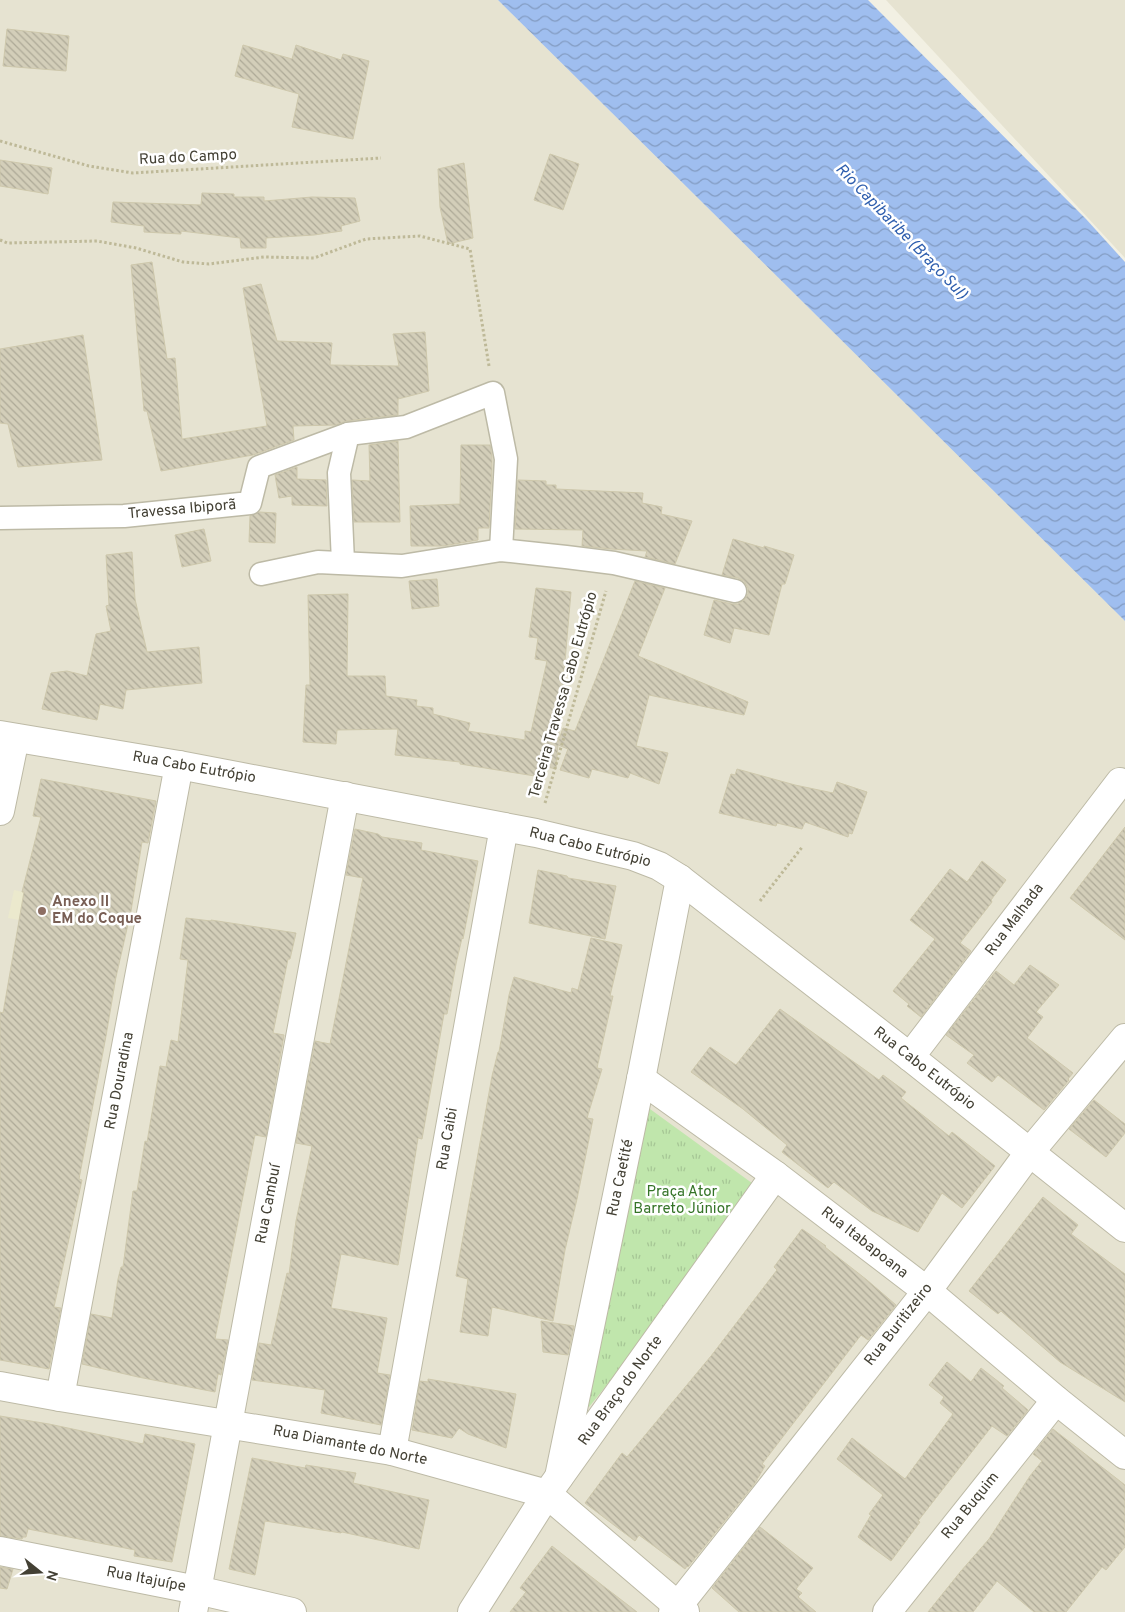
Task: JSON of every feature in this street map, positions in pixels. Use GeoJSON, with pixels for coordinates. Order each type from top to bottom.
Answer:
{"type":"FeatureCollection","features":[{"type":"Feature","properties":{"kind":"street","name":"Travessa Ibiporã"},"geometry":{"type":"LineString","coordinates":[[0,518],[124,516],[250,504],[258,467],[348,434],[406,427],[493,393]]}},
{"type":"Feature","properties":{"kind":"street"},"geometry":{"type":"LineString","coordinates":[[493,393],[506,459],[501,550]]}},
{"type":"Feature","properties":{"kind":"street"},"geometry":{"type":"LineString","coordinates":[[343,562],[339,473],[348,434]]}},
{"type":"Feature","properties":{"kind":"street"},"geometry":{"type":"LineString","coordinates":[[260,574],[318,562],[402,566],[501,550],[614,564],[735,591]]}},
{"type":"Feature","properties":{"kind":"street"},"geometry":{"type":"LineString","coordinates":[[0,811],[8,737]]}},
{"type":"Feature","properties":{"kind":"street","name":"Rua Cabo Eutrópio"},"geometry":{"type":"LineString","coordinates":[[8,737],[179,764],[536,833],[633,856],[659,866],[680,879],[910,1057],[1125,1228]]}},
{"type":"Feature","properties":{"kind":"street","name":"Rua Douradina"},"geometry":{"type":"LineString","coordinates":[[60,1397],[179,764]]}},
{"type":"Feature","properties":{"kind":"street","name":"Rua Malhada"},"geometry":{"type":"LineString","coordinates":[[910,1057],[1120,782]]}},
{"type":"Feature","properties":{"kind":"street","name":"Rua Cambuí"},"geometry":{"type":"LineString","coordinates":[[195,1601],[345,796]]}},
{"type":"Feature","properties":{"kind":"street","name":"Rua Caibi"},"geometry":{"type":"LineString","coordinates":[[392,1451],[504,827]]}},
{"type":"Feature","properties":{"kind":"street","name":"Rua Caetité"},"geometry":{"type":"LineString","coordinates":[[553,1485],[641,1079],[680,879]]}},
{"type":"Feature","properties":{"kind":"street","name":"Rua Buritizeiro"},"geometry":{"type":"LineString","coordinates":[[679,1610],[927,1291],[1029,1153],[1125,1038]]}},
{"type":"Feature","properties":{"kind":"street","name":"Rua Itabapoana"},"geometry":{"type":"LineString","coordinates":[[641,1079],[776,1175],[927,1291],[1056,1400],[1125,1455]]}},
{"type":"Feature","properties":{"kind":"street","name":"Rua Braço do Norte"},"geometry":{"type":"LineString","coordinates":[[472,1612],[553,1485],[776,1175]]}},
{"type":"Feature","properties":{"kind":"street","name":"Rua Diamante do Norte"},"geometry":{"type":"LineString","coordinates":[[0,1386],[392,1451],[553,1485],[679,1610]]}},
{"type":"Feature","properties":{"kind":"street","name":"Rua Buquim"},"geometry":{"type":"LineString","coordinates":[[887,1612],[1056,1400]]}},
{"type":"Feature","properties":{"kind":"street","name":"Rua Itajuípe"},"geometry":{"type":"LineString","coordinates":[[0,1551],[195,1601],[292,1612]]}},
{"type":"Feature","properties":{"kind":"path","name":"Rua do Campo"},"geometry":{"type":"LineString","coordinates":[[0,142],[89,166],[133,173],[381,158]]}},
{"type":"Feature","properties":{"kind":"path"},"geometry":{"type":"LineString","coordinates":[[0,240],[7,243],[98,241],[136,248],[183,262],[209,264],[264,257],[314,258],[366,239],[420,236],[470,249],[493,393]]}},
{"type":"Feature","properties":{"kind":"path","name":"Terceira Travessa Cabo Eutrópio"},"geometry":{"type":"LineString","coordinates":[[536,833],[614,564]]}},
{"type":"Feature","properties":{"kind":"path"},"geometry":{"type":"LineString","coordinates":[[741,926],[803,846]]}},
{"type":"Feature","properties":{"kind":"shaded area"},"geometry":{"type":"Polygon","coordinates":[[[0,0],[498,0],[1125,621],[1125,1612],[0,1612],[0,0]]]}},
{"type":"Feature","properties":{"kind":"shaded area"},"geometry":{"type":"Polygon","coordinates":[[[886,0],[1125,0],[1125,258],[886,0]]]}},
{"type":"Feature","properties":{"kind":"shaded area","name":"Anexo II EM do Coque"},"geometry":{"type":"Polygon","coordinates":[[[14,890],[76,904],[71,929],[8,918],[14,890]]]}},
{"type":"Feature","properties":{"kind":"green space","name":"Praça Ator Barreto Júnior"},"geometry":{"type":"Polygon","coordinates":[[[650,1109],[756,1186],[656,1324],[589,1407],[586,1408],[648,1110],[650,1109]]]}},
{"type":"Feature","properties":{"kind":"water","name":"Rio Capibaribe (Braço Sul)"},"geometry":{"type":"Polygon","coordinates":[[[498,0],[868,0],[1086,219],[1125,262],[1125,621],[498,0]]]}},
{"type":"Feature","properties":{"kind":"building"},"geometry":{"type":"Polygon","coordinates":[[[7,29],[69,36],[66,71],[3,66],[7,29]]]}},
{"type":"Feature","properties":{"kind":"building"},"geometry":{"type":"Polygon","coordinates":[[[243,45],[292,59],[296,45],[341,60],[343,54],[369,61],[353,139],[292,127],[299,94],[235,76],[243,45]]]}},
{"type":"Feature","properties":{"kind":"building"},"geometry":{"type":"Polygon","coordinates":[[[550,154],[579,164],[563,210],[534,200],[550,154]]]}},
{"type":"Feature","properties":{"kind":"building"},"geometry":{"type":"Polygon","coordinates":[[[0,160],[52,168],[48,194],[0,186],[0,160]]]}},
{"type":"Feature","properties":{"kind":"building"},"geometry":{"type":"Polygon","coordinates":[[[464,163],[473,238],[448,244],[440,207],[438,169],[464,163]]]}},
{"type":"Feature","properties":{"kind":"building"},"geometry":{"type":"Polygon","coordinates":[[[202,193],[234,194],[234,197],[264,197],[264,201],[312,197],[355,198],[360,221],[341,226],[342,231],[266,238],[266,248],[241,248],[240,238],[181,231],[181,234],[144,232],[144,226],[111,222],[113,202],[201,205],[202,193]]]}},
{"type":"Feature","properties":{"kind":"building"},"geometry":{"type":"Polygon","coordinates":[[[152,262],[167,359],[175,358],[182,439],[267,426],[243,288],[261,284],[277,341],[332,343],[330,365],[399,366],[393,334],[425,332],[429,391],[398,399],[398,415],[346,421],[336,425],[293,426],[294,440],[253,455],[161,471],[147,411],[144,411],[131,265],[152,262]]]}},
{"type":"Feature","properties":{"kind":"building"},"geometry":{"type":"Polygon","coordinates":[[[83,335],[102,460],[18,467],[8,424],[0,423],[0,349],[83,335]]]}},
{"type":"Feature","properties":{"kind":"building"},"geometry":{"type":"Polygon","coordinates":[[[398,441],[400,522],[354,522],[352,480],[370,481],[369,445],[398,441]]]}},
{"type":"Feature","properties":{"kind":"building"},"geometry":{"type":"Polygon","coordinates":[[[461,445],[490,445],[492,469],[489,528],[478,528],[478,540],[443,546],[411,546],[410,506],[460,504],[461,445]]]}},
{"type":"Feature","properties":{"kind":"building"},"geometry":{"type":"Polygon","coordinates":[[[297,467],[297,479],[326,480],[327,506],[292,505],[292,496],[279,498],[275,475],[297,467]]]}},
{"type":"Feature","properties":{"kind":"building"},"geometry":{"type":"Polygon","coordinates":[[[518,480],[546,481],[546,485],[556,485],[556,489],[643,493],[642,503],[662,507],[661,514],[692,521],[675,564],[645,557],[647,551],[582,546],[583,530],[515,529],[518,480]]]}},
{"type":"Feature","properties":{"kind":"building"},"geometry":{"type":"Polygon","coordinates":[[[259,512],[276,513],[275,543],[249,542],[250,516],[259,512]]]}},
{"type":"Feature","properties":{"kind":"building"},"geometry":{"type":"Polygon","coordinates":[[[204,529],[211,561],[182,567],[175,535],[204,529]]]}},
{"type":"Feature","properties":{"kind":"building"},"geometry":{"type":"Polygon","coordinates":[[[733,539],[794,555],[785,584],[782,584],[769,635],[734,628],[730,643],[704,635],[714,600],[738,604],[748,594],[748,588],[744,581],[722,575],[733,539]]]}},
{"type":"Feature","properties":{"kind":"building"},"geometry":{"type":"Polygon","coordinates":[[[132,552],[135,599],[147,652],[199,647],[202,683],[126,690],[123,709],[100,704],[97,720],[42,709],[51,673],[67,671],[87,676],[96,634],[111,631],[106,606],[109,605],[106,555],[132,552]]]}},
{"type":"Feature","properties":{"kind":"building"},"geometry":{"type":"Polygon","coordinates":[[[437,579],[439,606],[412,609],[409,581],[437,579]]]}},
{"type":"Feature","properties":{"kind":"building"},"geometry":{"type":"Polygon","coordinates":[[[635,581],[665,588],[638,656],[748,702],[744,715],[649,695],[636,746],[668,753],[659,784],[630,773],[628,778],[592,769],[589,778],[560,770],[568,749],[558,745],[556,769],[543,766],[541,777],[460,764],[460,762],[395,755],[398,729],[337,730],[336,744],[303,742],[306,685],[310,685],[308,595],[348,594],[347,676],[385,676],[386,696],[417,700],[416,706],[433,708],[433,714],[470,723],[468,731],[525,740],[525,731],[531,732],[547,661],[535,659],[538,638],[529,637],[536,588],[571,592],[558,742],[563,728],[575,731],[635,581]]]}},
{"type":"Feature","properties":{"kind":"building"},"geometry":{"type":"Polygon","coordinates":[[[737,769],[833,793],[837,782],[867,792],[852,834],[849,833],[848,837],[805,822],[802,829],[777,823],[776,826],[719,813],[731,774],[735,775],[737,769]]]}},
{"type":"Feature","properties":{"kind":"building"},"geometry":{"type":"Polygon","coordinates":[[[41,779],[156,801],[148,843],[142,842],[131,911],[116,977],[79,1179],[82,1180],[54,1307],[61,1308],[49,1369],[0,1360],[0,1012],[3,1013],[24,892],[22,892],[41,817],[33,816],[41,779]]]}},
{"type":"Feature","properties":{"kind":"building"},"geometry":{"type":"Polygon","coordinates":[[[1125,827],[1125,940],[1070,898],[1125,827]]]}},
{"type":"Feature","properties":{"kind":"building"},"geometry":{"type":"Polygon","coordinates":[[[355,829],[378,834],[382,837],[422,843],[421,850],[478,861],[447,1014],[444,1014],[422,1139],[418,1138],[398,1265],[341,1254],[331,1308],[387,1318],[377,1373],[390,1375],[381,1425],[321,1413],[325,1390],[252,1380],[259,1343],[271,1345],[287,1273],[289,1274],[296,1221],[312,1146],[296,1143],[315,1041],[330,1044],[363,878],[346,875],[355,829]]]}},
{"type":"Feature","properties":{"kind":"building"},"geometry":{"type":"Polygon","coordinates":[[[982,861],[1006,880],[991,900],[992,902],[960,943],[971,951],[921,1017],[893,991],[935,939],[910,920],[950,869],[967,882],[982,861]]]}},
{"type":"Feature","properties":{"kind":"building"},"geometry":{"type":"Polygon","coordinates":[[[538,870],[567,876],[568,878],[616,886],[605,939],[529,923],[538,870]]]}},
{"type":"Feature","properties":{"kind":"building"},"geometry":{"type":"Polygon","coordinates":[[[186,918],[296,933],[290,959],[288,959],[273,1033],[284,1035],[266,1137],[255,1135],[215,1339],[228,1340],[221,1375],[218,1374],[215,1392],[82,1364],[91,1314],[112,1318],[118,1279],[121,1267],[123,1267],[133,1191],[137,1191],[160,1066],[166,1067],[171,1040],[178,1042],[188,960],[180,959],[186,918]]]}},
{"type":"Feature","properties":{"kind":"building"},"geometry":{"type":"Polygon","coordinates":[[[591,938],[622,945],[610,996],[613,996],[597,1068],[602,1069],[587,1118],[593,1119],[565,1250],[553,1321],[492,1307],[488,1336],[460,1332],[468,1279],[456,1276],[492,1076],[499,1052],[514,977],[571,993],[572,988],[578,990],[591,938]]]}},
{"type":"Feature","properties":{"kind":"building"},"geometry":{"type":"Polygon","coordinates":[[[1030,965],[1059,985],[1036,1012],[1043,1017],[1027,1038],[1073,1073],[1044,1110],[998,1075],[992,1082],[967,1063],[974,1055],[946,1035],[996,971],[1014,985],[1030,965]]]}},
{"type":"Feature","properties":{"kind":"building"},"geometry":{"type":"Polygon","coordinates":[[[780,1009],[879,1080],[883,1075],[906,1092],[901,1098],[949,1136],[952,1132],[995,1166],[962,1208],[942,1193],[918,1232],[872,1211],[834,1182],[828,1188],[782,1152],[787,1145],[743,1109],[691,1072],[710,1047],[736,1065],[780,1009]]]}},
{"type":"Feature","properties":{"kind":"building"},"geometry":{"type":"Polygon","coordinates":[[[1094,1100],[1125,1124],[1125,1133],[1106,1157],[1069,1129],[1094,1100]]]}},
{"type":"Feature","properties":{"kind":"building"},"geometry":{"type":"Polygon","coordinates":[[[1043,1197],[1078,1225],[1071,1234],[1125,1274],[1125,1402],[1060,1362],[1001,1311],[998,1314],[969,1291],[1043,1197]]]}},
{"type":"Feature","properties":{"kind":"building"},"geometry":{"type":"Polygon","coordinates":[[[802,1229],[826,1246],[896,1305],[868,1340],[861,1335],[762,1464],[765,1466],[755,1483],[685,1569],[639,1535],[635,1541],[585,1503],[622,1453],[627,1457],[711,1356],[777,1270],[774,1267],[802,1229]]]}},
{"type":"Feature","properties":{"kind":"building"},"geometry":{"type":"Polygon","coordinates":[[[541,1321],[574,1326],[568,1355],[543,1352],[541,1321]]]}},
{"type":"Feature","properties":{"kind":"building"},"geometry":{"type":"Polygon","coordinates":[[[947,1362],[971,1382],[981,1368],[1004,1386],[1002,1388],[1028,1410],[1007,1436],[992,1426],[918,1521],[920,1522],[891,1561],[858,1537],[871,1515],[869,1514],[883,1495],[837,1459],[852,1438],[905,1479],[953,1414],[940,1403],[944,1397],[929,1385],[947,1362]]]}},
{"type":"Feature","properties":{"kind":"building"},"geometry":{"type":"Polygon","coordinates":[[[428,1379],[516,1394],[506,1448],[468,1434],[459,1428],[452,1438],[412,1430],[420,1381],[428,1382],[428,1379]]]}},
{"type":"Feature","properties":{"kind":"building"},"geometry":{"type":"Polygon","coordinates":[[[0,1416],[49,1424],[143,1444],[145,1434],[195,1444],[172,1562],[134,1556],[135,1550],[28,1529],[26,1537],[22,1539],[0,1536],[0,1416]]]}},
{"type":"Feature","properties":{"kind":"building"},"geometry":{"type":"Polygon","coordinates":[[[1053,1429],[1125,1485],[1125,1547],[1106,1570],[1102,1567],[1066,1612],[1034,1612],[997,1581],[973,1612],[928,1612],[989,1539],[1042,1461],[1033,1454],[1053,1429]]]}},
{"type":"Feature","properties":{"kind":"building"},"geometry":{"type":"Polygon","coordinates":[[[252,1458],[305,1468],[306,1465],[356,1473],[353,1483],[429,1500],[419,1549],[342,1532],[265,1521],[255,1575],[229,1569],[252,1458]]]}},
{"type":"Feature","properties":{"kind":"building"},"geometry":{"type":"Polygon","coordinates":[[[760,1527],[813,1568],[796,1589],[802,1593],[798,1597],[816,1612],[739,1612],[712,1588],[760,1527]]]}},
{"type":"Feature","properties":{"kind":"building"},"geometry":{"type":"Polygon","coordinates":[[[552,1546],[637,1612],[510,1612],[526,1592],[520,1588],[552,1546]]]}},
{"type":"Feature","properties":{"kind":"building"},"geometry":{"type":"Polygon","coordinates":[[[0,1567],[13,1569],[7,1589],[0,1588],[0,1567]]]}},
{"type":"Feature","properties":{"kind":"place","name":"Anexo II EM do Coque"},"geometry":{"type":"Point","coordinates":[42,911]}}]}
